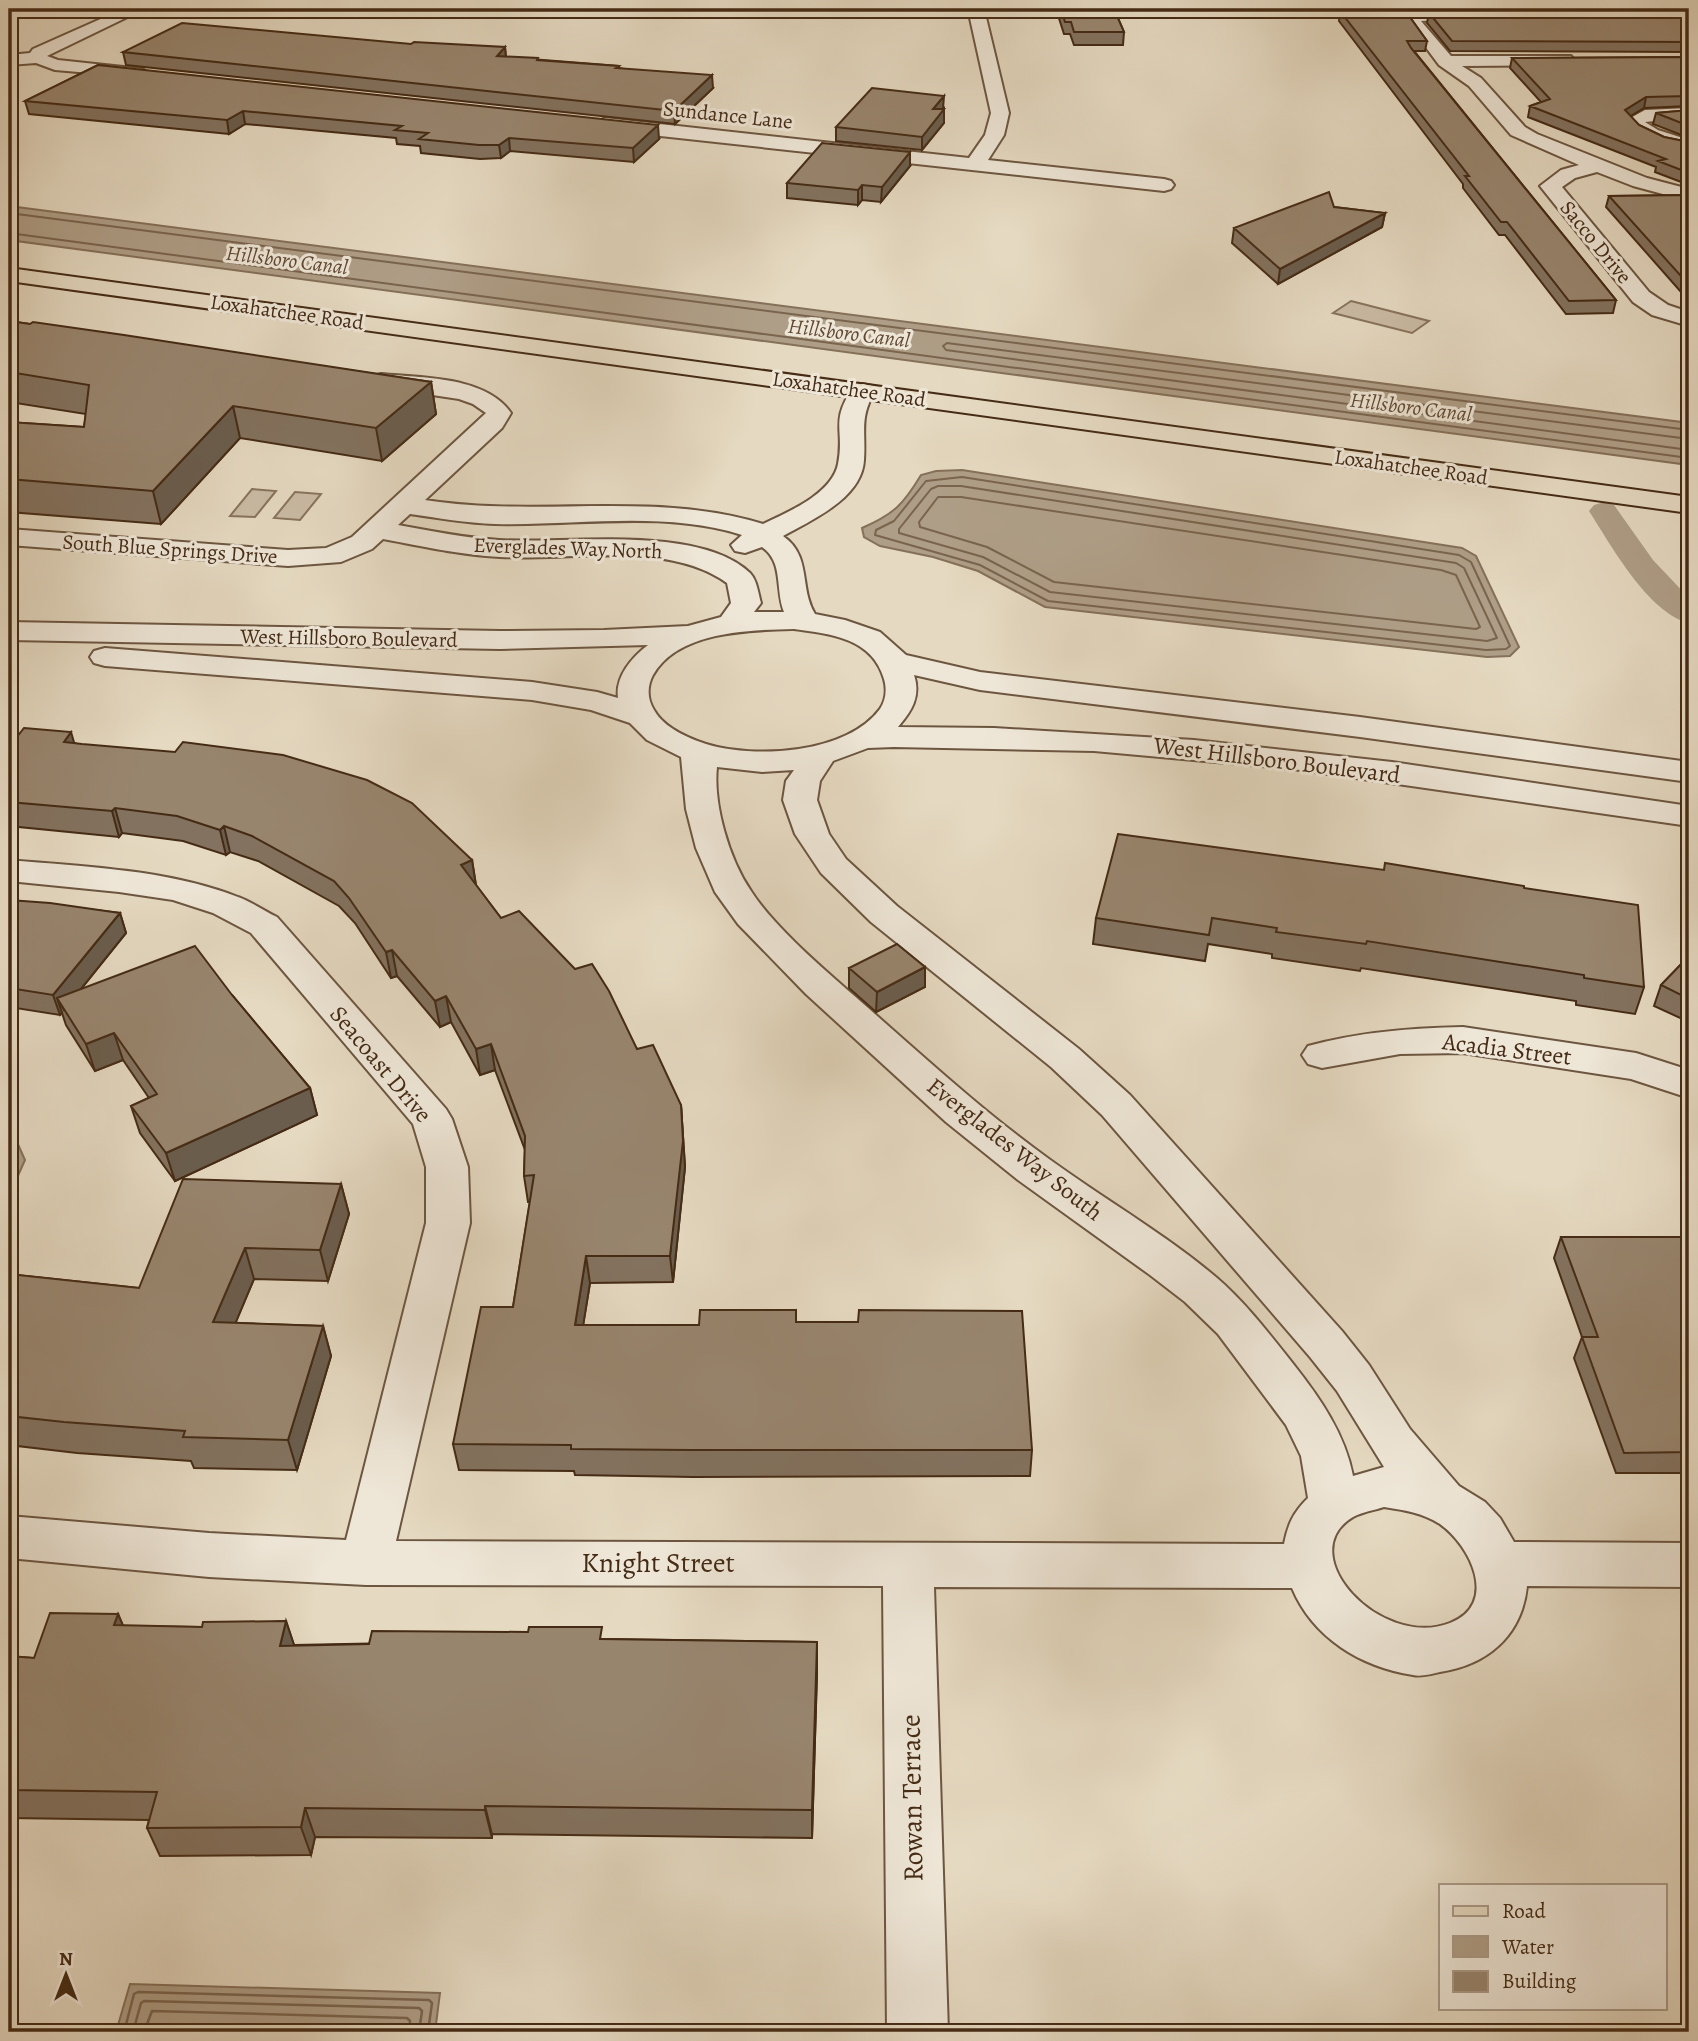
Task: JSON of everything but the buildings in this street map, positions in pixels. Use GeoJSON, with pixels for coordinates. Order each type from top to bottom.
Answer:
{"type":"FeatureCollection","features":[{"type":"Feature","properties":{"kind":"main road","name":"Loxahatchee Road"},"geometry":{"type":"LineString","coordinates":[[9,262],[1689,491]]}},
{"type":"Feature","properties":{"kind":"main road","name":"Loxahatchee Road"},"geometry":{"type":"LineString","coordinates":[[9,274],[1689,505]]}},
{"type":"Feature","properties":{"kind":"street"},"geometry":{"type":"LineString","coordinates":[[38,58],[39,53],[136,9]]}},
{"type":"Feature","properties":{"kind":"street"},"geometry":{"type":"LineString","coordinates":[[974,164],[992,143],[999,128],[1000,114],[976,9]]}},
{"type":"Feature","properties":{"kind":"street"},"geometry":{"type":"LineString","coordinates":[[1495,13],[1426,14],[1412,18],[1445,61],[1475,82],[1518,131],[1549,148],[1597,166],[1654,187],[1689,195]]}},
{"type":"Feature","properties":{"kind":"street"},"geometry":{"type":"LineString","coordinates":[[9,60],[38,58],[55,65],[165,77]]}},
{"type":"Feature","properties":{"kind":"street"},"geometry":{"type":"LineString","coordinates":[[1445,61],[1584,60]]}},
{"type":"Feature","properties":{"kind":"street"},"geometry":{"type":"LineString","coordinates":[[1689,113],[1645,115],[1634,121],[1645,130],[1689,146]]}},
{"type":"Feature","properties":{"kind":"street","name":"Sundance Lane"},"geometry":{"type":"LineString","coordinates":[[592,123],[1164,185]]}},
{"type":"Feature","properties":{"kind":"street","name":"Sacco Drive"},"geometry":{"type":"LineString","coordinates":[[1597,166],[1568,174],[1550,186],[1641,297],[1660,310],[1689,319]]}},
{"type":"Feature","properties":{"kind":"street","name":"South Blue Springs Drive"},"geometry":{"type":"LineString","coordinates":[[9,537],[288,558],[331,555],[362,543],[493,423],[499,413],[493,403],[466,393],[358,377]]}},
{"type":"Feature","properties":{"kind":"street"},"geometry":{"type":"LineString","coordinates":[[728,555],[829,496],[844,482],[851,467],[849,419],[863,391]]}},
{"type":"Feature","properties":{"kind":"street","name":"Everglades Way North"},"geometry":{"type":"LineString","coordinates":[[406,505],[469,515],[510,526],[554,531],[655,550],[728,555],[766,562],[790,588]]}},
{"type":"Feature","properties":{"kind":"street","name":"Everglades Way North"},"geometry":{"type":"LineString","coordinates":[[379,530],[481,547],[554,531],[691,516],[731,522],[765,534],[789,557],[792,569],[790,588],[796,608],[805,621]]}},
{"type":"Feature","properties":{"kind":"street","name":"Everglades Way North"},"geometry":{"type":"LineString","coordinates":[[728,555],[734,574],[745,588],[746,603],[733,621]]}},
{"type":"Feature","properties":{"kind":"street"},"geometry":{"type":"LineString","coordinates":[[733,621],[805,621],[860,636],[874,643],[895,662],[901,674],[902,696],[889,719],[877,731],[821,755],[800,760],[758,762],[717,758],[664,736],[641,716],[635,705],[632,688],[641,670],[663,647],[689,634],[733,621]]}},
{"type":"Feature","properties":{"kind":"street","name":"West Hillsboro Boulevard"},"geometry":{"type":"LineString","coordinates":[[9,631],[500,640],[604,639],[689,634]]}},
{"type":"Feature","properties":{"kind":"street","name":"West Hillsboro Boulevard"},"geometry":{"type":"LineString","coordinates":[[9,649],[532,691],[597,701],[641,716]]}},
{"type":"Feature","properties":{"kind":"street","name":"West Hillsboro Boulevard"},"geometry":{"type":"LineString","coordinates":[[895,662],[980,681],[1347,725],[1689,772]]}},
{"type":"Feature","properties":{"kind":"street","name":"West Hillsboro Boulevard"},"geometry":{"type":"LineString","coordinates":[[862,739],[1004,737],[1142,744],[1334,766],[1689,816]]}},
{"type":"Feature","properties":{"kind":"street","name":"Everglades Way South"},"geometry":{"type":"LineString","coordinates":[[695,751],[699,764],[703,809],[713,848],[733,892],[751,916],[819,985],[960,1112],[1042,1175],[1166,1263],[1201,1290],[1234,1322],[1276,1375],[1309,1424],[1325,1456],[1333,1501]]}},
{"type":"Feature","properties":{"kind":"street"},"geometry":{"type":"LineString","coordinates":[[821,755],[803,781],[800,800],[812,834],[833,866],[884,914],[1065,1059],[1116,1105],[1326,1344],[1353,1378],[1393,1443],[1441,1500]]}},
{"type":"Feature","properties":{"kind":"street","name":"Seacoast Drive"},"geometry":{"type":"LineString","coordinates":[[9,871],[131,883],[190,893],[228,906],[264,926],[432,1119],[447,1167],[448,1223],[366,1563]]}},
{"type":"Feature","properties":{"kind":"street","name":"Acadia Street"},"geometry":{"type":"LineString","coordinates":[[1322,1055],[1401,1041],[1463,1040],[1636,1066],[1689,1084]]}},
{"type":"Feature","properties":{"kind":"street"},"geometry":{"type":"LineString","coordinates":[[1384,1487],[1412,1489],[1441,1500],[1467,1517],[1486,1539],[1499,1563],[1503,1586],[1499,1606],[1489,1625],[1473,1639],[1450,1648],[1425,1652],[1399,1649],[1381,1643],[1349,1626],[1329,1609],[1315,1587],[1308,1566],[1307,1541],[1316,1518],[1333,1501],[1356,1490],[1384,1487]]}},
{"type":"Feature","properties":{"kind":"street","name":"Knight Street"},"geometry":{"type":"LineString","coordinates":[[9,1536],[209,1555],[366,1563],[1308,1566]]}},
{"type":"Feature","properties":{"kind":"street"},"geometry":{"type":"LineString","coordinates":[[1499,1563],[1689,1564]]}},
{"type":"Feature","properties":{"kind":"street","name":"Rowan Terrace"},"geometry":{"type":"LineString","coordinates":[[908,1564],[917,2032]]}},
{"type":"Feature","properties":{"kind":"shaded area"},"geometry":{"type":"Polygon","coordinates":[[[1351,301],[1429,321],[1412,333],[1333,313],[1351,301]]]}},
{"type":"Feature","properties":{"kind":"shaded area"},"geometry":{"type":"Polygon","coordinates":[[[252,489],[276,491],[255,517],[230,516],[252,489]]]}},
{"type":"Feature","properties":{"kind":"shaded area"},"geometry":{"type":"Polygon","coordinates":[[[295,492],[321,494],[300,520],[274,518],[295,492]]]}},
{"type":"Feature","properties":{"kind":"water","name":"Hillsboro Canal"},"geometry":{"type":"Polygon","coordinates":[[[9,206],[1689,423],[1689,465],[9,240],[9,206]]]}},
{"type":"Feature","properties":{"kind":"water"},"geometry":{"type":"Polygon","coordinates":[[[962,470],[1462,548],[1476,556],[1519,647],[1510,656],[1487,657],[1045,607],[978,571],[933,557],[880,546],[864,537],[862,528],[897,508],[921,475],[936,471],[962,470]]]}},
{"type":"Feature","properties":{"kind":"water"},"geometry":{"type":"Polygon","coordinates":[[[9,1124],[25,1160],[9,1196],[9,1124]]]}},
{"type":"Feature","properties":{"kind":"water"},"geometry":{"type":"Polygon","coordinates":[[[130,1984],[440,1993],[435,2032],[116,2032],[130,1984]]]}},
{"type":"Feature","properties":{"kind":"waterway"},"geometry":{"type":"LineString","coordinates":[[1604,511],[1652,579],[1675,603],[1689,613]]}}]}
